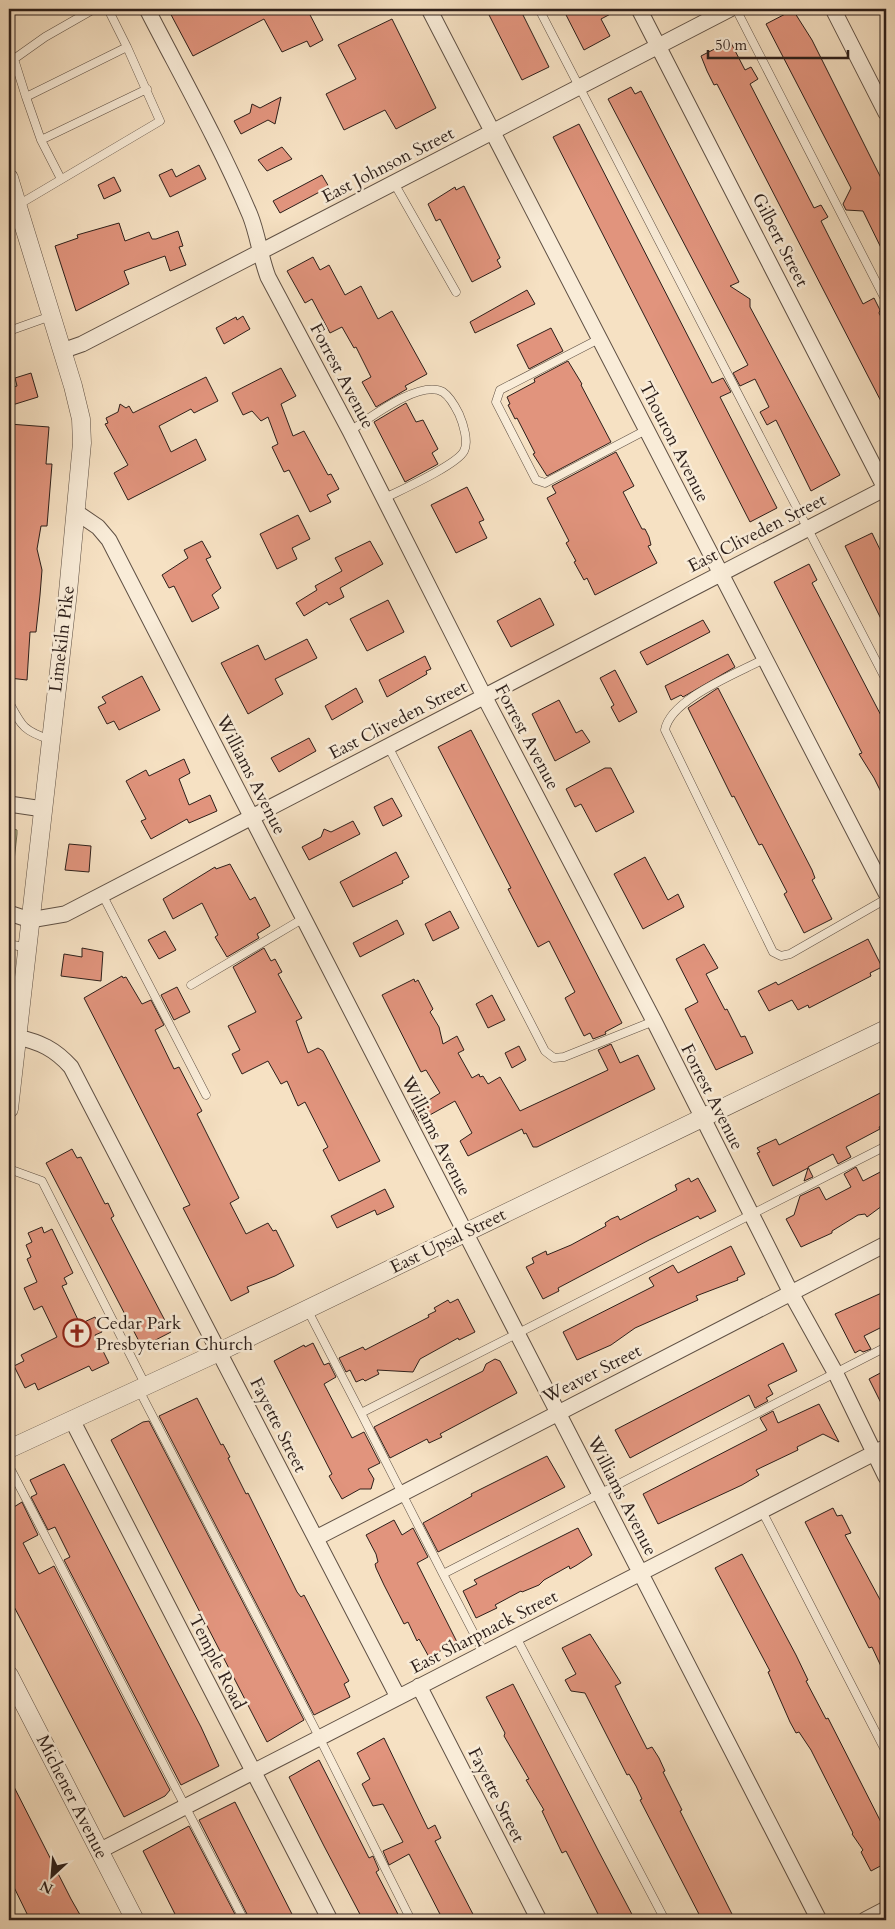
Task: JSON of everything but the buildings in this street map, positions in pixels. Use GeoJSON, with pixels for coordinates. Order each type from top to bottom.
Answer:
{"type":"FeatureCollection","features":[{"type":"Feature","properties":{"kind":"street","name":"Forrest Avenue"},"geometry":{"type":"LineString","coordinates":[[147,9],[235,182],[253,224],[268,277],[385,498],[484,696],[654,1021],[701,1119],[791,1293],[880,1450],[886,1477]]}},
{"type":"Feature","properties":{"kind":"street","name":"Thouron Avenue"},"geometry":{"type":"LineString","coordinates":[[429,9],[599,339],[648,429],[720,574],[886,893]]}},
{"type":"Feature","properties":{"kind":"street","name":"Gilbert Street"},"geometry":{"type":"LineString","coordinates":[[639,9],[886,488]]}},
{"type":"Feature","properties":{"kind":"street","name":"East Johnson Street"},"geometry":{"type":"LineString","coordinates":[[62,351],[82,344],[260,253],[730,9]]}},
{"type":"Feature","properties":{"kind":"street"},"geometry":{"type":"LineString","coordinates":[[833,9],[886,113]]}},
{"type":"Feature","properties":{"kind":"street","name":"Limekiln Pike"},"geometry":{"type":"LineString","coordinates":[[9,178],[76,398],[82,432],[76,512],[11,1076],[9,1109]]}},
{"type":"Feature","properties":{"kind":"street","name":"East Cliveden Street"},"geometry":{"type":"LineString","coordinates":[[30,920],[64,914],[886,488]]}},
{"type":"Feature","properties":{"kind":"street","name":"Williams Avenue"},"geometry":{"type":"LineString","coordinates":[[76,512],[98,527],[109,540],[819,1920]]}},
{"type":"Feature","properties":{"kind":"street"},"geometry":{"type":"LineString","coordinates":[[9,804],[42,809]]}},
{"type":"Feature","properties":{"kind":"street"},"geometry":{"type":"LineString","coordinates":[[9,913],[30,920]]}},
{"type":"Feature","properties":{"kind":"street","name":"East Upsal Street"},"geometry":{"type":"LineString","coordinates":[[9,1449],[219,1352],[886,1029]]}},
{"type":"Feature","properties":{"kind":"street","name":"Fayette Street"},"geometry":{"type":"LineString","coordinates":[[17,1037],[39,1042],[53,1049],[71,1067],[398,1697]]}},
{"type":"Feature","properties":{"kind":"street","name":"Weaver Street"},"geometry":{"type":"LineString","coordinates":[[316,1538],[886,1244]]}},
{"type":"Feature","properties":{"kind":"street","name":"Temple Road"},"geometry":{"type":"LineString","coordinates":[[72,1420],[330,1920]]}},
{"type":"Feature","properties":{"kind":"street","name":"East Sharpnack Street"},"geometry":{"type":"LineString","coordinates":[[99,1852],[880,1450]]}},
{"type":"Feature","properties":{"kind":"street","name":"Michener Avenue"},"geometry":{"type":"LineString","coordinates":[[9,1674],[135,1920]]}},
{"type":"Feature","properties":{"kind":"street","name":"Fayette Street"},"geometry":{"type":"LineString","coordinates":[[419,1686],[539,1920]]}},
{"type":"Feature","properties":{"kind":"street"},"geometry":{"type":"LineString","coordinates":[[865,1920],[886,1909]]}},
{"type":"Feature","properties":{"kind":"lane"},"geometry":{"type":"LineString","coordinates":[[61,179],[41,140],[14,59],[44,37],[94,9]]}},
{"type":"Feature","properties":{"kind":"lane"},"geometry":{"type":"LineString","coordinates":[[18,205],[160,121],[108,9]]}},
{"type":"Feature","properties":{"kind":"lane"},"geometry":{"type":"LineString","coordinates":[[539,9],[886,680]]}},
{"type":"Feature","properties":{"kind":"lane"},"geometry":{"type":"LineString","coordinates":[[736,9],[886,301]]}},
{"type":"Feature","properties":{"kind":"lane"},"geometry":{"type":"LineString","coordinates":[[26,97],[127,47]]}},
{"type":"Feature","properties":{"kind":"lane"},"geometry":{"type":"LineString","coordinates":[[41,140],[146,90]]}},
{"type":"Feature","properties":{"kind":"lane"},"geometry":{"type":"LineString","coordinates":[[394,183],[456,292]]}},
{"type":"Feature","properties":{"kind":"lane"},"geometry":{"type":"LineString","coordinates":[[9,331],[51,316]]}},
{"type":"Feature","properties":{"kind":"lane"},"geometry":{"type":"LineString","coordinates":[[599,339],[500,390],[496,402],[536,480],[545,483],[648,429]]}},
{"type":"Feature","properties":{"kind":"lane"},"geometry":{"type":"LineString","coordinates":[[350,431],[408,395],[433,389],[444,393],[459,414],[466,439],[464,451],[454,461],[385,498]]}},
{"type":"Feature","properties":{"kind":"lane"},"geometry":{"type":"LineString","coordinates":[[764,659],[684,702],[666,722],[665,730],[773,952],[781,956],[790,954],[886,898]]}},
{"type":"Feature","properties":{"kind":"lane"},"geometry":{"type":"LineString","coordinates":[[9,702],[17,719],[28,732],[51,740]]}},
{"type":"Feature","properties":{"kind":"lane"},"geometry":{"type":"LineString","coordinates":[[388,746],[545,1051],[554,1058],[564,1057],[654,1021]]}},
{"type":"Feature","properties":{"kind":"lane"},"geometry":{"type":"LineString","coordinates":[[102,894],[206,1095]]}},
{"type":"Feature","properties":{"kind":"lane"},"geometry":{"type":"LineString","coordinates":[[191,985],[304,918]]}},
{"type":"Feature","properties":{"kind":"lane"},"geometry":{"type":"LineString","coordinates":[[9,944],[27,948]]}},
{"type":"Feature","properties":{"kind":"lane"},"geometry":{"type":"LineString","coordinates":[[361,1414],[517,1332],[886,1146]]}},
{"type":"Feature","properties":{"kind":"lane"},"geometry":{"type":"LineString","coordinates":[[9,1169],[42,1181],[142,1388],[411,1920]]}},
{"type":"Feature","properties":{"kind":"lane"},"geometry":{"type":"LineString","coordinates":[[307,1309],[400,1494],[484,1653]]}},
{"type":"Feature","properties":{"kind":"lane"},"geometry":{"type":"LineString","coordinates":[[442,1574],[886,1347]]}},
{"type":"Feature","properties":{"kind":"lane"},"geometry":{"type":"LineString","coordinates":[[9,1466],[244,1920]]}},
{"type":"Feature","properties":{"kind":"lane"},"geometry":{"type":"LineString","coordinates":[[762,1511],[886,1752]]}},
{"type":"Feature","properties":{"kind":"lane"},"geometry":{"type":"LineString","coordinates":[[516,1637],[665,1920]]}},
{"type":"Feature","properties":{"kind":"lane"},"geometry":{"type":"LineString","coordinates":[[9,1916],[11,1920]]}},
{"type":"Feature","properties":{"kind":"green space"},"geometry":{"type":"Polygon","coordinates":[[[9,827],[17,830],[17,834],[12,879],[9,882],[9,827]]]}},
{"type":"Feature","properties":{"kind":"place","name":"Cedar Park Presbyterian Church"},"geometry":{"type":"Point","coordinates":[77,1333]}}]}
